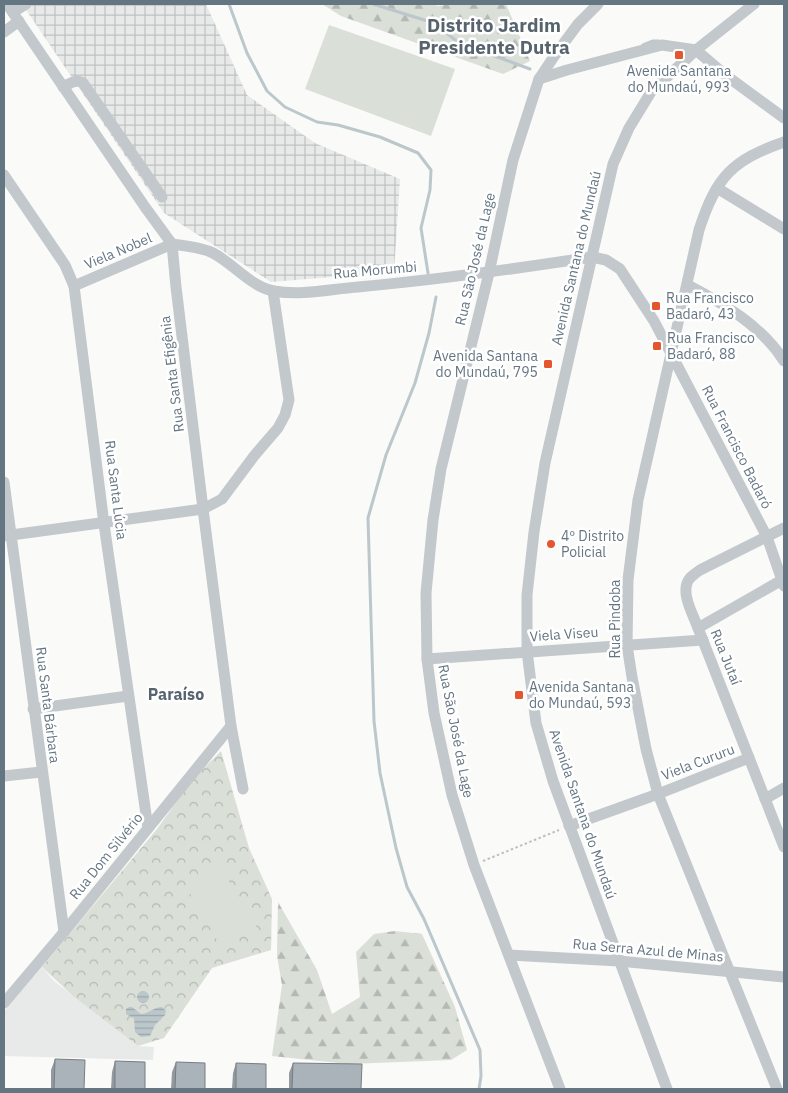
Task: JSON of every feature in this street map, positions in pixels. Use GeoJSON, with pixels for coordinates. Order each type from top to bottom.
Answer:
{"type":"FeatureCollection","features":[{"type":"Feature","properties":{"kind":"street"},"geometry":{"type":"LineString","coordinates":[[4,32],[13,12],[26,4]]}},
{"type":"Feature","properties":{"kind":"street","name":"Rua São José da Lage"},"geometry":{"type":"LineString","coordinates":[[560,1089],[474,865],[450,786],[434,712],[427,660],[426,593],[439,478],[489,273],[513,160],[539,79],[578,24],[598,4]]}},
{"type":"Feature","properties":{"kind":"street","name":"Avenida Santana do Mundaú"},"geometry":{"type":"LineString","coordinates":[[667,1089],[569,826],[536,723],[527,651],[527,595],[543,473],[613,164],[629,128],[651,92],[696,50],[754,4]]}},
{"type":"Feature","properties":{"kind":"street"},"geometry":{"type":"LineString","coordinates":[[13,12],[172,244]]}},
{"type":"Feature","properties":{"kind":"street"},"geometry":{"type":"LineString","coordinates":[[539,79],[662,46],[696,50],[724,74],[784,118]]}},
{"type":"Feature","properties":{"kind":"street"},"geometry":{"type":"LineString","coordinates":[[64,87],[73,81],[83,83],[162,197]]}},
{"type":"Feature","properties":{"kind":"street","name":"Rua Pindoba"},"geometry":{"type":"LineString","coordinates":[[777,1089],[658,794],[646,749],[632,677],[628,645],[628,580],[638,500],[706,210],[717,188],[730,170],[749,156],[784,142]]}},
{"type":"Feature","properties":{"kind":"street","name":"Rua Santa Lúcia"},"geometry":{"type":"LineString","coordinates":[[4,175],[65,265],[74,286],[104,524],[148,828]]}},
{"type":"Feature","properties":{"kind":"street"},"geometry":{"type":"LineString","coordinates":[[717,188],[784,229]]}},
{"type":"Feature","properties":{"kind":"street","name":"Rua Morumbi"},"geometry":{"type":"LineString","coordinates":[[172,244],[203,249],[214,254],[260,286],[273,291],[292,292],[489,273],[592,256]]}},
{"type":"Feature","properties":{"kind":"street","name":"Viela Nobel"},"geometry":{"type":"LineString","coordinates":[[74,286],[172,244]]}},
{"type":"Feature","properties":{"kind":"street","name":"Rua Santa Efigênia"},"geometry":{"type":"LineString","coordinates":[[172,244],[203,509],[232,726],[243,789]]}},
{"type":"Feature","properties":{"kind":"street","name":"Rua Francisco Badaró"},"geometry":{"type":"LineString","coordinates":[[592,256],[606,260],[620,269],[654,321],[672,352],[767,537],[783,583]]}},
{"type":"Feature","properties":{"kind":"street"},"geometry":{"type":"LineString","coordinates":[[688,285],[721,303],[779,344],[784,361]]}},
{"type":"Feature","properties":{"kind":"street"},"geometry":{"type":"LineString","coordinates":[[7,535],[104,524],[203,509],[222,499],[254,456],[278,428],[285,415],[289,400],[273,291]]}},
{"type":"Feature","properties":{"kind":"street","name":"Rua Santa Bárbara"},"geometry":{"type":"LineString","coordinates":[[4,482],[7,535],[64,932]]}},
{"type":"Feature","properties":{"kind":"street","name":"Rua Jutaí"},"geometry":{"type":"LineString","coordinates":[[784,528],[700,570],[690,578],[686,586],[686,595],[698,628],[784,847]]}},
{"type":"Feature","properties":{"kind":"street"},"geometry":{"type":"LineString","coordinates":[[698,628],[783,583]]}},
{"type":"Feature","properties":{"kind":"street","name":"Viela Viseu"},"geometry":{"type":"LineString","coordinates":[[427,660],[527,651],[703,640]]}},
{"type":"Feature","properties":{"kind":"street"},"geometry":{"type":"LineString","coordinates":[[33,709],[128,696]]}},
{"type":"Feature","properties":{"kind":"street","name":"Rua Dom Silvério"},"geometry":{"type":"LineString","coordinates":[[4,1004],[232,726]]}},
{"type":"Feature","properties":{"kind":"street","name":"Viela Cururu"},"geometry":{"type":"LineString","coordinates":[[569,826],[658,794],[749,758]]}},
{"type":"Feature","properties":{"kind":"street"},"geometry":{"type":"LineString","coordinates":[[4,776],[42,772]]}},
{"type":"Feature","properties":{"kind":"street"},"geometry":{"type":"LineString","coordinates":[[765,799],[784,788]]}},
{"type":"Feature","properties":{"kind":"street","name":"Rua Serra Azul de Minas"},"geometry":{"type":"LineString","coordinates":[[509,955],[619,961],[784,977]]}},
{"type":"Feature","properties":{"kind":"path"},"geometry":{"type":"LineString","coordinates":[[474,865],[569,826]]}},
{"type":"Feature","properties":{"kind":"shaded area"},"geometry":{"type":"Polygon","coordinates":[[[22,4],[206,4],[247,95],[315,143],[400,179],[394,272],[271,282],[164,213],[22,4]]]}},
{"type":"Feature","properties":{"kind":"shaded area"},"geometry":{"type":"Polygon","coordinates":[[[42,967],[54,981],[138,1046],[154,1047],[153,1060],[4,1056],[4,1011],[42,967]]]}},
{"type":"Feature","properties":{"kind":"shaded area"},"geometry":{"type":"Polygon","coordinates":[[[143,991],[149,997],[143,1003],[137,997],[143,991]]]}},
{"type":"Feature","properties":{"kind":"shaded area"},"geometry":{"type":"Polygon","coordinates":[[[132,1007],[141,1014],[159,1007],[166,1011],[165,1015],[155,1025],[150,1036],[141,1037],[135,1032],[134,1018],[126,1014],[126,1009],[132,1007]]]}},
{"type":"Feature","properties":{"kind":"green space"},"geometry":{"type":"Polygon","coordinates":[[[322,4],[433,4],[438,6],[452,4],[506,4],[530,61],[503,74],[341,16],[322,4]]]}},
{"type":"Feature","properties":{"kind":"green space"},"geometry":{"type":"Polygon","coordinates":[[[329,25],[455,69],[431,136],[305,89],[329,25]]]}},
{"type":"Feature","properties":{"kind":"green space"},"geometry":{"type":"Polygon","coordinates":[[[221,751],[249,848],[272,899],[271,950],[212,968],[164,1038],[138,1046],[73,996],[42,967],[157,829],[192,780],[221,751]]]}},
{"type":"Feature","properties":{"kind":"green space"},"geometry":{"type":"Polygon","coordinates":[[[219,865],[257,928],[222,948],[185,885],[219,865]]]}},
{"type":"Feature","properties":{"kind":"green space"},"geometry":{"type":"Polygon","coordinates":[[[278,902],[317,970],[332,1014],[360,997],[356,952],[374,934],[395,931],[422,934],[455,1007],[467,1050],[451,1060],[348,1064],[272,1056],[282,985],[277,956],[278,902]]]}},
{"type":"Feature","properties":{"kind":"building"},"geometry":{"type":"Polygon","coordinates":[[[55,1059],[85,1060],[84,1089],[54,1089],[55,1059]]]}},
{"type":"Feature","properties":{"kind":"building"},"geometry":{"type":"Polygon","coordinates":[[[115,1061],[145,1062],[145,1089],[115,1089],[115,1061]]]}},
{"type":"Feature","properties":{"kind":"building"},"geometry":{"type":"Polygon","coordinates":[[[176,1062],[205,1063],[205,1089],[175,1089],[176,1062]]]}},
{"type":"Feature","properties":{"kind":"building"},"geometry":{"type":"Polygon","coordinates":[[[236,1063],[266,1064],[266,1089],[236,1089],[236,1063]]]}},
{"type":"Feature","properties":{"kind":"building"},"geometry":{"type":"Polygon","coordinates":[[[293,1063],[362,1064],[361,1089],[292,1089],[293,1063]]]}},
{"type":"Feature","properties":{"kind":"waterway"},"geometry":{"type":"LineString","coordinates":[[229,4],[247,53],[267,91],[285,107],[317,122],[338,125],[380,137],[418,153],[431,170],[430,190],[421,228],[428,273]]}},
{"type":"Feature","properties":{"kind":"waterway"},"geometry":{"type":"LineString","coordinates":[[373,4],[434,23],[459,43],[530,69]]}},
{"type":"Feature","properties":{"kind":"waterway"},"geometry":{"type":"LineString","coordinates":[[643,45],[659,41]]}},
{"type":"Feature","properties":{"kind":"waterway"},"geometry":{"type":"LineString","coordinates":[[436,297],[429,333],[415,383],[386,455],[368,518],[374,721],[380,773],[396,848],[407,887],[424,919],[480,1050],[481,1076],[479,1089]]}},
{"type":"Feature","properties":{"kind":"place","name":"Avenida Santana do Mundaú, 993"},"geometry":{"type":"Point","coordinates":[679,55]}},
{"type":"Feature","properties":{"kind":"place","name":"Rua Francisco Badaró, 43"},"geometry":{"type":"Point","coordinates":[656,306]}},
{"type":"Feature","properties":{"kind":"place","name":"Rua Francisco Badaró, 88"},"geometry":{"type":"Point","coordinates":[657,346]}},
{"type":"Feature","properties":{"kind":"place","name":"Avenida Santana do Mundaú, 795"},"geometry":{"type":"Point","coordinates":[548,364]}},
{"type":"Feature","properties":{"kind":"place","name":"4º Distrito Policial"},"geometry":{"type":"Point","coordinates":[551,544]}},
{"type":"Feature","properties":{"kind":"place","name":"Avenida Santana do Mundaú, 593"},"geometry":{"type":"Point","coordinates":[519,695]}},
{"type":"Feature","properties":{"kind":"district","name":"Distrito Jardim Presidente Dutra"},"geometry":{"type":"Point","coordinates":[494,36]}},
{"type":"Feature","properties":{"kind":"district","name":"Paraíso"},"geometry":{"type":"Point","coordinates":[176,694]}}]}
